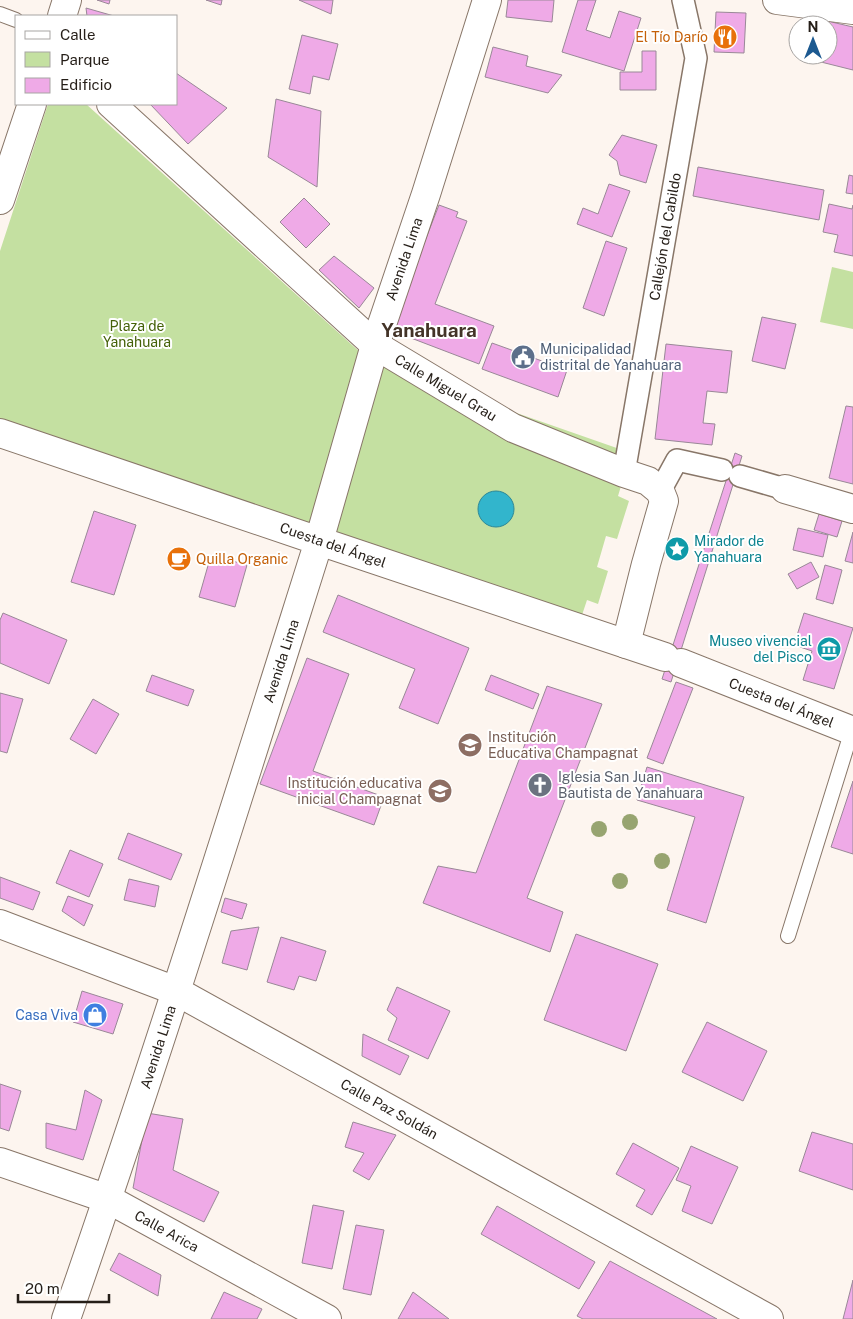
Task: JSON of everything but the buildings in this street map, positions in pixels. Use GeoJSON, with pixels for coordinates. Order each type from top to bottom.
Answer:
{"type":"FeatureCollection","features":[{"type":"Feature","properties":{"kind":"street"},"geometry":{"type":"LineString","coordinates":[[62,15],[67,0]]}},
{"type":"Feature","properties":{"kind":"street","name":"Avenida Lima"},"geometry":{"type":"LineString","coordinates":[[66,1319],[108,1200],[176,992],[319,540],[375,345],[426,194],[487,0]]}},
{"type":"Feature","properties":{"kind":"street","name":"Callejón del Cabildo"},"geometry":{"type":"LineString","coordinates":[[624,473],[696,58],[684,0]]}},
{"type":"Feature","properties":{"kind":"street"},"geometry":{"type":"LineString","coordinates":[[777,0],[853,10]]}},
{"type":"Feature","properties":{"kind":"street"},"geometry":{"type":"LineString","coordinates":[[0,200],[32,105]]}},
{"type":"Feature","properties":{"kind":"street","name":"Calle Miguel Grau"},"geometry":{"type":"LineString","coordinates":[[112,105],[375,345],[513,428],[648,481],[660,491]]}},
{"type":"Feature","properties":{"kind":"street","name":"Cuesta del Ángel"},"geometry":{"type":"LineString","coordinates":[[0,433],[673,660],[852,731]]}},
{"type":"Feature","properties":{"kind":"street"},"geometry":{"type":"LineString","coordinates":[[626,644],[664,501],[660,491],[677,460],[731,473],[853,509]]}},
{"type":"Feature","properties":{"kind":"street","name":"Calle Paz Soldán"},"geometry":{"type":"LineString","coordinates":[[0,924],[176,992],[769,1319]]}},
{"type":"Feature","properties":{"kind":"street","name":"Calle Arica"},"geometry":{"type":"LineString","coordinates":[[0,1162],[108,1200],[327,1319]]}},
{"type":"Feature","properties":{"kind":"lane"},"geometry":{"type":"LineString","coordinates":[[0,14],[15,20]]}},
{"type":"Feature","properties":{"kind":"lane"},"geometry":{"type":"LineString","coordinates":[[788,936],[852,731]]}},
{"type":"Feature","properties":{"kind":"green space","name":"Plaza de Yanahuara"},"geometry":{"type":"Polygon","coordinates":[[[48,105],[87,105],[362,354],[311,546],[0,427],[0,251],[48,105]]]}},
{"type":"Feature","properties":{"kind":"green space"},"geometry":{"type":"Polygon","coordinates":[[[832,267],[853,272],[853,329],[820,322],[832,267]]]}},
{"type":"Feature","properties":{"kind":"green space"},"geometry":{"type":"Polygon","coordinates":[[[380,365],[631,453],[618,496],[629,501],[617,539],[606,536],[597,567],[608,571],[598,604],[587,600],[580,621],[332,548],[380,365]]]}},
{"type":"Feature","properties":{"kind":"water"},"geometry":{"type":"Polygon","coordinates":[[[496,491],[503,492],[509,496],[513,502],[513,516],[509,522],[503,526],[496,527],[489,526],[483,522],[479,516],[478,509],[479,502],[483,496],[489,492],[496,491]]]}},
{"type":"Feature","properties":{"kind":"place","name":"El Tío Darío"},"geometry":{"type":"Point","coordinates":[725,37]}},
{"type":"Feature","properties":{"kind":"place","name":"Municipalidad distrital de Yanahuara"},"geometry":{"type":"Point","coordinates":[523,357]}},
{"type":"Feature","properties":{"kind":"place","name":"Mirador de Yanahuara"},"geometry":{"type":"Point","coordinates":[677,549]}},
{"type":"Feature","properties":{"kind":"place","name":"Quilla Organic"},"geometry":{"type":"Point","coordinates":[179,559]}},
{"type":"Feature","properties":{"kind":"place","name":"Museo vivencial del Pisco"},"geometry":{"type":"Point","coordinates":[829,649]}},
{"type":"Feature","properties":{"kind":"place","name":"Institución Educativa Champagnat"},"geometry":{"type":"Point","coordinates":[470,745]}},
{"type":"Feature","properties":{"kind":"place","name":"Iglesia San Juan Bautista de Yanahuara"},"geometry":{"type":"Point","coordinates":[540,785]}},
{"type":"Feature","properties":{"kind":"place","name":"Institución educativa inicial Champagnat"},"geometry":{"type":"Point","coordinates":[440,791]}},
{"type":"Feature","properties":{"kind":"place","name":"Casa Viva"},"geometry":{"type":"Point","coordinates":[95,1015]}},
{"type":"Feature","properties":{"kind":"district","name":"Yanahuara"},"geometry":{"type":"Point","coordinates":[429,330]}}]}
